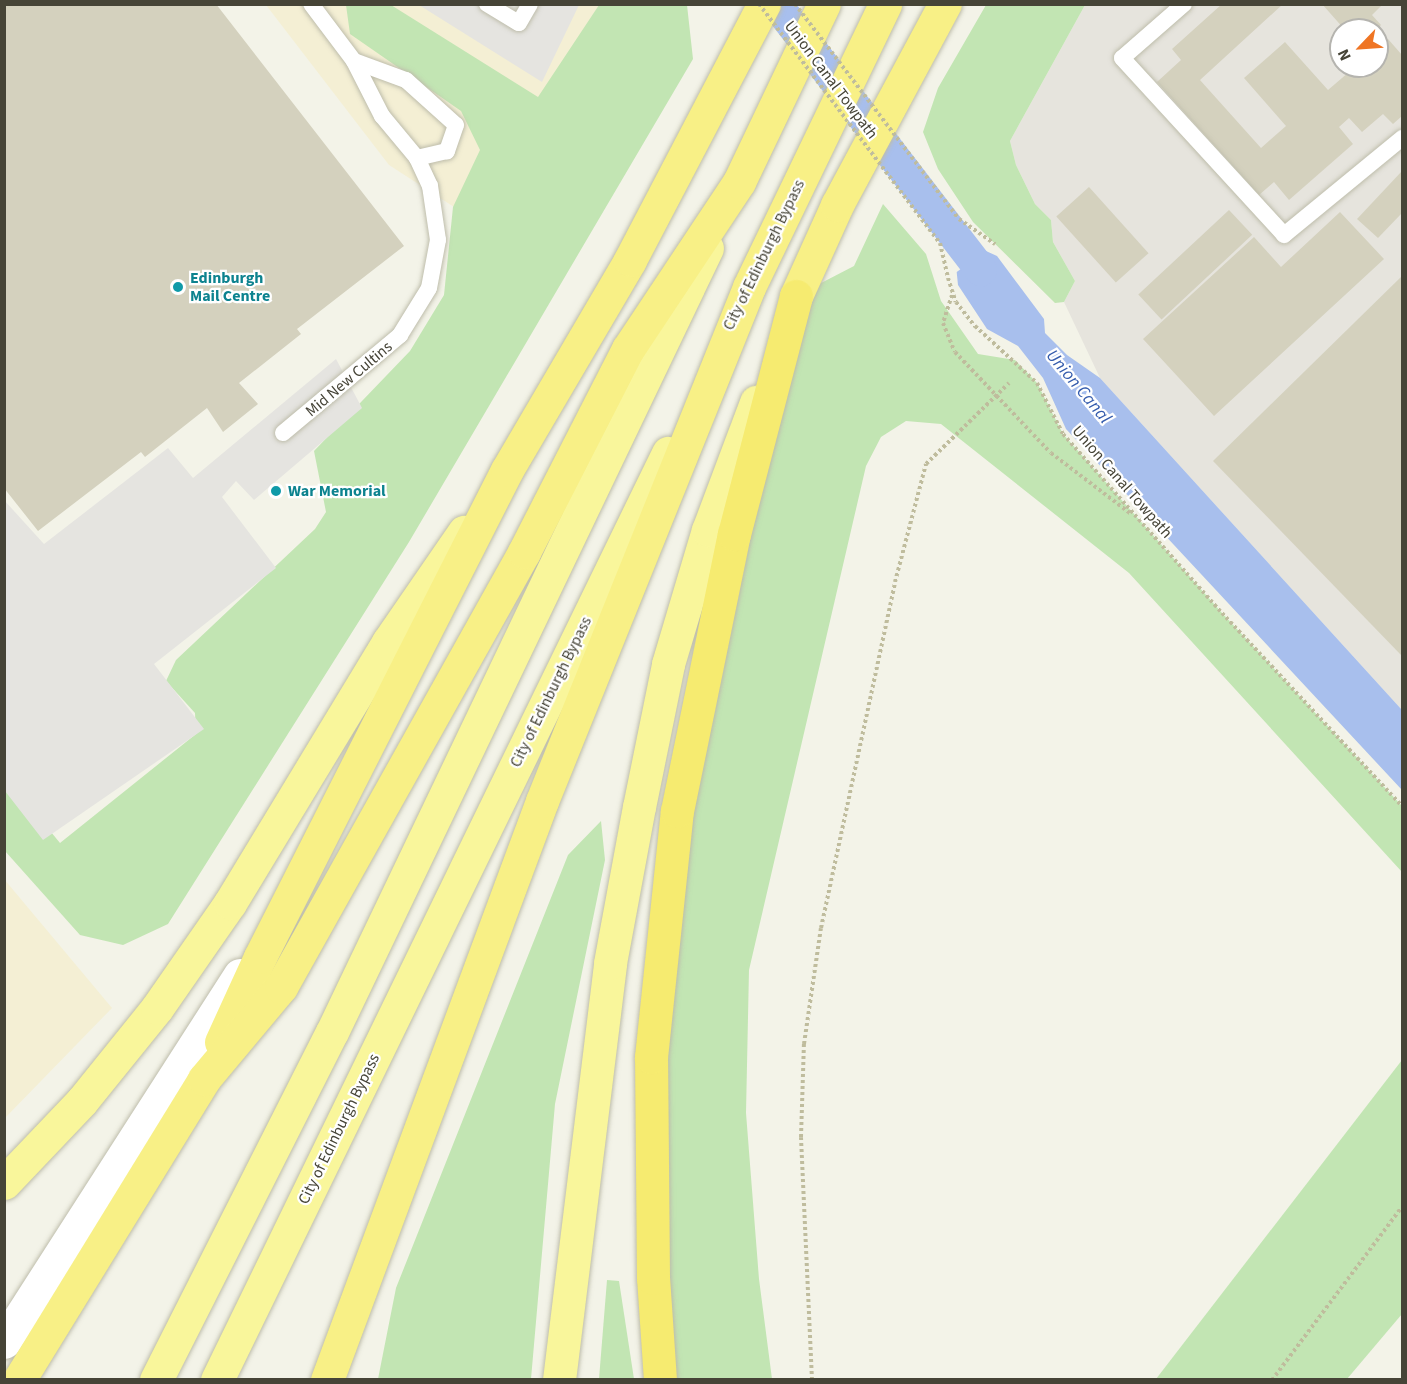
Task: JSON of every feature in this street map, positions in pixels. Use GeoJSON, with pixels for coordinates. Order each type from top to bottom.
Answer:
{"type":"FeatureCollection","features":[{"type":"Feature","properties":{"kind":"highway"},"geometry":{"type":"LineString","coordinates":[[19,1380],[204,1079],[295,888],[507,470],[630,260],[764,4]]}},
{"type":"Feature","properties":{"kind":"highway"},"geometry":{"type":"LineString","coordinates":[[204,1079],[281,987],[524,552],[628,349],[739,182],[824,4]]}},
{"type":"Feature","properties":{"kind":"highway","name":"City of Edinburgh Bypass"},"geometry":{"type":"LineString","coordinates":[[749,286],[885,4]]}},
{"type":"Feature","properties":{"kind":"highway"},"geometry":{"type":"LineString","coordinates":[[660,1380],[652,1223],[653,1029],[676,811],[688,743],[734,534],[796,296],[837,205],[945,4]]}},
{"type":"Feature","properties":{"kind":"highway"},"geometry":{"type":"LineString","coordinates":[[327,1380],[542,801],[749,286]]}},
{"type":"Feature","properties":{"kind":"main road"},"geometry":{"type":"LineString","coordinates":[[156,1380],[332,1032],[739,182]]}},
{"type":"Feature","properties":{"kind":"main road","name":"City of Edinburgh Bypass"},"geometry":{"type":"LineString","coordinates":[[217,1380],[749,286]]}},
{"type":"Feature","properties":{"kind":"main road"},"geometry":{"type":"LineString","coordinates":[[559,1380],[610,963],[669,664],[708,530],[796,296]]}},
{"type":"Feature","properties":{"kind":"main road"},"geometry":{"type":"LineString","coordinates":[[4,1183],[82,1101],[164,998],[230,903],[388,642],[507,470]]}},
{"type":"Feature","properties":{"kind":"street"},"geometry":{"type":"LineString","coordinates":[[4,1342],[71,1243],[295,888]]}},
{"type":"Feature","properties":{"kind":"lane","name":"Mid New Cultins"},"geometry":{"type":"LineString","coordinates":[[283,434],[400,335],[429,288],[438,240],[430,186],[417,158],[382,116],[354,61],[311,4]]}},
{"type":"Feature","properties":{"kind":"lane"},"geometry":{"type":"LineString","coordinates":[[487,4],[519,23],[530,4]]}},
{"type":"Feature","properties":{"kind":"lane"},"geometry":{"type":"LineString","coordinates":[[1184,4],[1122,58],[1284,235],[1402,138]]}},
{"type":"Feature","properties":{"kind":"lane"},"geometry":{"type":"LineString","coordinates":[[354,61],[406,80],[456,124],[447,151],[417,158]]}},
{"type":"Feature","properties":{"kind":"path","name":"Union Canal Towpath"},"geometry":{"type":"LineString","coordinates":[[759,4],[940,243],[952,294],[975,326],[1037,383],[1063,434],[1138,519],[1402,806]]}},
{"type":"Feature","properties":{"kind":"path"},"geometry":{"type":"LineString","coordinates":[[795,4],[959,219],[995,244]]}},
{"type":"Feature","properties":{"kind":"path"},"geometry":{"type":"LineString","coordinates":[[952,294],[943,322],[955,352],[1051,453],[1138,519]]}},
{"type":"Feature","properties":{"kind":"path"},"geometry":{"type":"LineString","coordinates":[[812,1380],[801,1137],[804,1044],[820,928],[895,582],[927,464],[1009,383]]}},
{"type":"Feature","properties":{"kind":"path"},"geometry":{"type":"LineString","coordinates":[[1272,1380],[1402,1207]]}},
{"type":"Feature","properties":{"kind":"shaded area"},"geometry":{"type":"Polygon","coordinates":[[[266,5],[632,5],[488,229],[389,165],[266,5]]]}},
{"type":"Feature","properties":{"kind":"shaded area"},"geometry":{"type":"Polygon","coordinates":[[[419,5],[579,5],[542,82],[419,5]]]}},
{"type":"Feature","properties":{"kind":"shaded area"},"geometry":{"type":"Polygon","coordinates":[[[1085,5],[1402,5],[1402,710],[1100,378],[1064,302],[1075,281],[1053,242],[1051,220],[1035,204],[1016,165],[1010,141],[1085,5]]]}},
{"type":"Feature","properties":{"kind":"shaded area"},"geometry":{"type":"Polygon","coordinates":[[[336,359],[362,408],[254,500],[236,481],[222,497],[276,568],[154,664],[204,729],[43,840],[5,791],[4,500],[44,544],[168,448],[193,478],[336,359]]]}},
{"type":"Feature","properties":{"kind":"shaded area"},"geometry":{"type":"Polygon","coordinates":[[[4,879],[112,1008],[5,1118],[4,1118],[4,879]]]}},
{"type":"Feature","properties":{"kind":"green space"},"geometry":{"type":"Polygon","coordinates":[[[346,5],[391,5],[538,97],[599,5],[687,5],[693,59],[409,542],[168,924],[123,945],[80,935],[5,851],[5,776],[60,843],[196,734],[195,713],[166,681],[176,660],[315,529],[326,512],[314,451],[410,351],[444,295],[453,207],[480,150],[461,111],[350,34],[346,5]]]}},
{"type":"Feature","properties":{"kind":"green space"},"geometry":{"type":"Polygon","coordinates":[[[986,5],[1085,5],[1010,141],[1016,165],[1035,204],[1051,220],[1053,242],[1075,281],[1064,302],[1055,303],[973,222],[938,169],[923,132],[938,88],[986,5]]]}},
{"type":"Feature","properties":{"kind":"green space"},"geometry":{"type":"Polygon","coordinates":[[[883,204],[926,254],[941,301],[978,354],[1015,360],[1037,383],[1063,434],[1222,613],[1402,806],[1402,872],[1129,573],[941,424],[906,421],[881,437],[866,466],[749,970],[746,1113],[759,1279],[772,1379],[660,1380],[658,972],[796,296],[854,266],[883,204]]]}},
{"type":"Feature","properties":{"kind":"green space"},"geometry":{"type":"Polygon","coordinates":[[[601,821],[605,860],[555,1104],[531,1379],[378,1379],[396,1288],[568,855],[601,821]]]}},
{"type":"Feature","properties":{"kind":"green space"},"geometry":{"type":"Polygon","coordinates":[[[1402,1060],[1402,1314],[1347,1379],[1156,1379],[1402,1060]]]}},
{"type":"Feature","properties":{"kind":"green space"},"geometry":{"type":"Polygon","coordinates":[[[607,1280],[619,1281],[634,1379],[599,1379],[607,1280]]]}},
{"type":"Feature","properties":{"kind":"water"},"geometry":{"type":"Polygon","coordinates":[[[953,236],[997,256],[1044,319],[1045,333],[1067,355],[1100,378],[1402,710],[1402,790],[1066,429],[1043,378],[1018,346],[987,329],[958,285],[953,236]]]}},
{"type":"Feature","properties":{"kind":"pier"},"geometry":{"type":"Polygon","coordinates":[[[954,233],[988,249],[954,274],[950,236],[954,233]]]}},
{"type":"Feature","properties":{"kind":"building","name":"Edinburgh Mail Centre"},"geometry":{"type":"Polygon","coordinates":[[[4,4],[216,4],[404,246],[297,329],[301,334],[239,383],[258,404],[223,432],[207,408],[145,457],[141,452],[38,531],[4,488],[4,4]]]}},
{"type":"Feature","properties":{"kind":"building"},"geometry":{"type":"Polygon","coordinates":[[[1222,4],[1283,4],[1200,80],[1261,148],[1286,126],[1244,78],[1285,42],[1328,90],[1342,78],[1389,78],[1389,40],[1402,55],[1402,116],[1393,124],[1383,114],[1362,132],[1349,118],[1339,127],[1353,144],[1289,200],[1274,182],[1259,195],[1157,82],[1181,60],[1172,49],[1222,4]]]}},
{"type":"Feature","properties":{"kind":"building"},"geometry":{"type":"Polygon","coordinates":[[[1322,4],[1383,4],[1372,15],[1375,18],[1334,18],[1322,4]]]}},
{"type":"Feature","properties":{"kind":"building"},"geometry":{"type":"Polygon","coordinates":[[[1402,171],[1402,213],[1378,238],[1357,219],[1402,171]]]}},
{"type":"Feature","properties":{"kind":"building"},"geometry":{"type":"Polygon","coordinates":[[[1089,187],[1149,253],[1116,283],[1056,216],[1089,187]]]}},
{"type":"Feature","properties":{"kind":"building"},"geometry":{"type":"Polygon","coordinates":[[[1229,210],[1252,235],[1162,319],[1138,295],[1229,210]]]}},
{"type":"Feature","properties":{"kind":"building"},"geometry":{"type":"Polygon","coordinates":[[[1340,212],[1384,259],[1214,416],[1143,339],[1254,237],[1281,267],[1340,212]]]}},
{"type":"Feature","properties":{"kind":"building"},"geometry":{"type":"Polygon","coordinates":[[[1402,276],[1402,656],[1213,461],[1402,276]]]}},
{"type":"Feature","properties":{"kind":"waterway","name":"Union Canal"},"geometry":{"type":"LineString","coordinates":[[776,4],[981,270]]}},
{"type":"Feature","properties":{"kind":"place","name":"Edinburgh Mail Centre"},"geometry":{"type":"Point","coordinates":[178,287]}},
{"type":"Feature","properties":{"kind":"place","name":"War Memorial"},"geometry":{"type":"Point","coordinates":[276,491]}}]}
